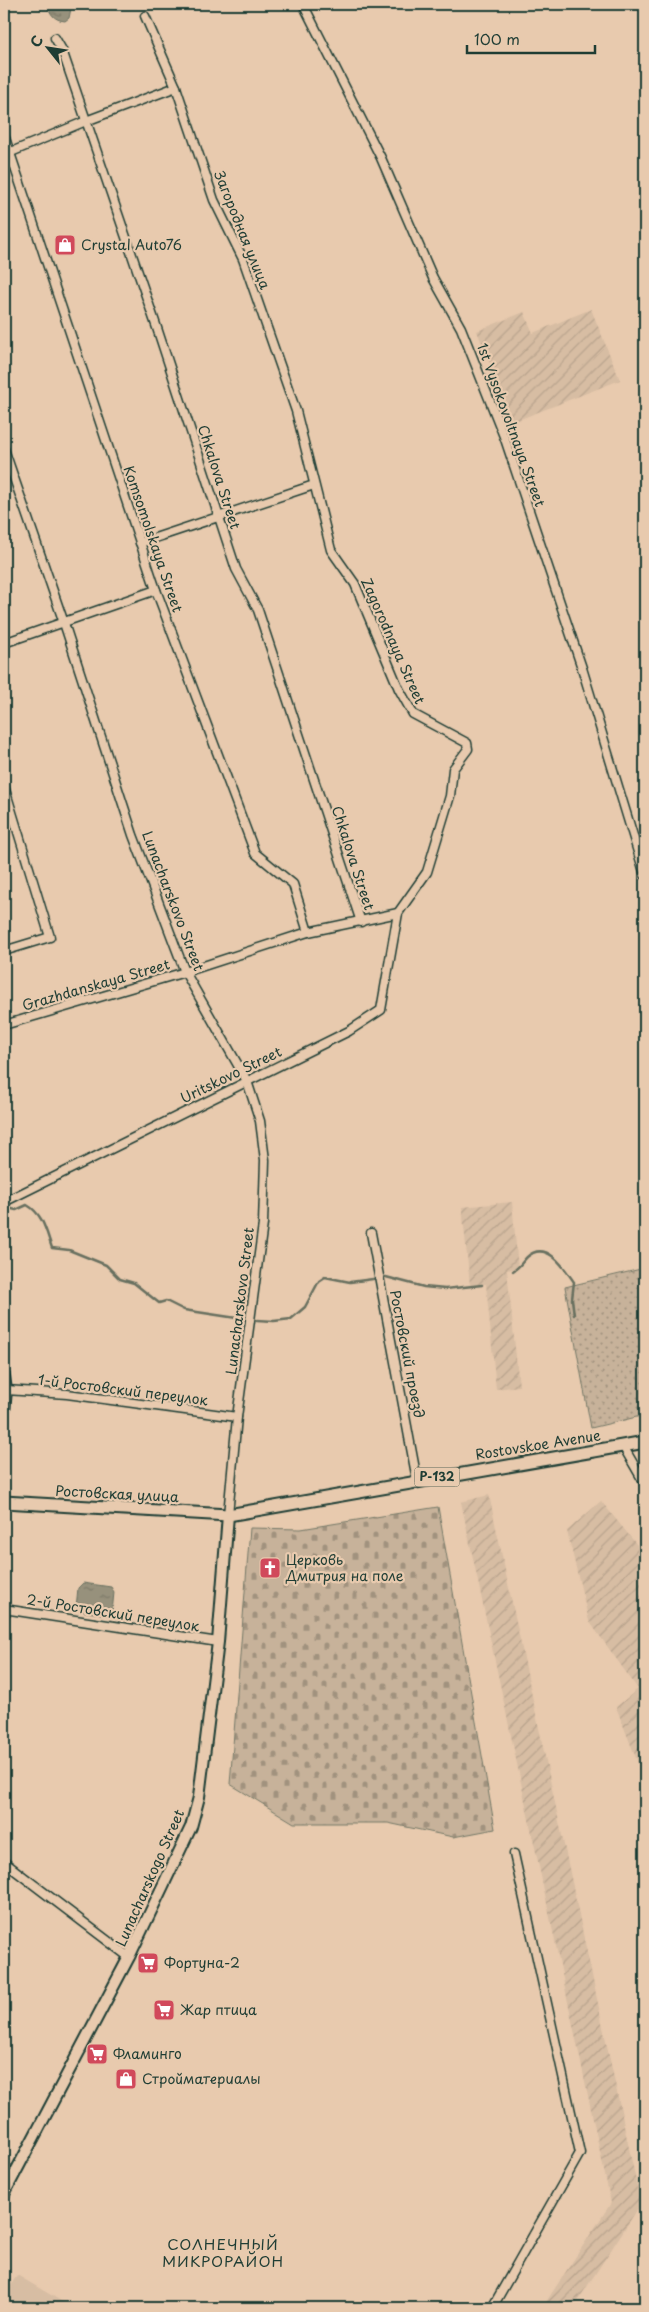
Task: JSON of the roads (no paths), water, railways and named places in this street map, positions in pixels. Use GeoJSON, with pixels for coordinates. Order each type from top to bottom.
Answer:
{"type":"FeatureCollection","features":[{"type":"Feature","properties":{"kind":"main road","name":"Rostovskoe Avenue"},"geometry":{"type":"LineString","coordinates":[[228,1515],[417,1480],[645,1442]]}},
{"type":"Feature","properties":{"kind":"main road","name":"Ростовская улица"},"geometry":{"type":"LineString","coordinates":[[4,1502],[228,1515]]}},
{"type":"Feature","properties":{"kind":"street","name":"1st Vysokovoltnaya Street"},"geometry":{"type":"LineString","coordinates":[[303,4],[381,158],[433,278],[469,346],[505,439],[572,641],[645,875]]}},
{"type":"Feature","properties":{"kind":"street","name":"Загородная улица"},"geometry":{"type":"LineString","coordinates":[[144,16],[176,87],[214,200],[243,258],[296,411],[314,485]]}},
{"type":"Feature","properties":{"kind":"street","name":"Chkalova Street"},"geometry":{"type":"LineString","coordinates":[[55,38],[62,50],[236,569],[258,610],[361,922]]}},
{"type":"Feature","properties":{"kind":"street"},"geometry":{"type":"LineString","coordinates":[[7,154],[86,121],[176,87]]}},
{"type":"Feature","properties":{"kind":"street","name":"Komsomolskaya Street"},"geometry":{"type":"LineString","coordinates":[[4,136],[7,154],[156,590],[255,853],[292,884],[308,932]]}},
{"type":"Feature","properties":{"kind":"street","name":"Lunacharskovo Street"},"geometry":{"type":"LineString","coordinates":[[4,449],[133,835],[185,972],[247,1081],[260,1121],[265,1160],[263,1224],[237,1418],[228,1515]]}},
{"type":"Feature","properties":{"kind":"street"},"geometry":{"type":"LineString","coordinates":[[140,543],[314,485]]}},
{"type":"Feature","properties":{"kind":"street","name":"Zagorodnaya Street"},"geometry":{"type":"LineString","coordinates":[[314,485],[331,550],[355,584],[399,689],[412,714],[467,744],[466,753],[453,769],[450,796],[428,872],[398,914]]}},
{"type":"Feature","properties":{"kind":"street"},"geometry":{"type":"LineString","coordinates":[[4,643],[64,624],[156,590]]}},
{"type":"Feature","properties":{"kind":"street"},"geometry":{"type":"LineString","coordinates":[[4,786],[50,936],[4,952]]}},
{"type":"Feature","properties":{"kind":"street","name":"Grazhdanskaya Street"},"geometry":{"type":"LineString","coordinates":[[4,1025],[185,972],[308,932],[398,914]]}},
{"type":"Feature","properties":{"kind":"street","name":"Uritskovo Street"},"geometry":{"type":"LineString","coordinates":[[4,1202],[349,1030],[380,1010],[398,914]]}},
{"type":"Feature","properties":{"kind":"street","name":"Ростовский проезд"},"geometry":{"type":"LineString","coordinates":[[371,1233],[417,1480]]}},
{"type":"Feature","properties":{"kind":"street"},"geometry":{"type":"LineString","coordinates":[[4,1376],[6,1390],[4,1412]]}},
{"type":"Feature","properties":{"kind":"street","name":"1-й Ростовский переулок"},"geometry":{"type":"LineString","coordinates":[[6,1390],[67,1394],[237,1418]]}},
{"type":"Feature","properties":{"kind":"street"},"geometry":{"type":"LineString","coordinates":[[623,1446],[645,1484]]}},
{"type":"Feature","properties":{"kind":"street","name":"Lunacharskogo Street"},"geometry":{"type":"LineString","coordinates":[[4,2194],[130,1957],[191,1827],[199,1798],[218,1642],[228,1515]]}},
{"type":"Feature","properties":{"kind":"street","name":"2-й Ростовский переулок"},"geometry":{"type":"LineString","coordinates":[[4,1609],[218,1642]]}},
{"type":"Feature","properties":{"kind":"street"},"geometry":{"type":"LineString","coordinates":[[492,2308],[580,2153],[514,1854]]}},
{"type":"Feature","properties":{"kind":"street"},"geometry":{"type":"LineString","coordinates":[[4,1862],[130,1957]]}},
{"type":"Feature","properties":{"kind":"water"},"geometry":{"type":"Polygon","coordinates":[[[47,4],[72,4],[69,18],[65,21],[55,18],[47,4]]]}},
{"type":"Feature","properties":{"kind":"water"},"geometry":{"type":"Polygon","coordinates":[[[83,1583],[111,1587],[114,1592],[112,1613],[109,1615],[79,1611],[76,1608],[78,1588],[83,1583]]]}},
{"type":"Feature","properties":{"kind":"waterway"},"geometry":{"type":"LineString","coordinates":[[8,1208],[16,1210],[27,1205],[40,1218],[52,1248],[69,1250],[106,1265],[120,1279],[134,1283],[159,1303],[166,1301],[184,1310],[243,1319]]}},
{"type":"Feature","properties":{"kind":"waterway"},"geometry":{"type":"LineString","coordinates":[[513,1271],[534,1252],[542,1251],[555,1258],[574,1282],[572,1299],[574,1315]]}},
{"type":"Feature","properties":{"kind":"waterway"},"geometry":{"type":"LineString","coordinates":[[257,1320],[291,1319],[305,1307],[319,1281],[325,1277],[350,1282],[373,1279]]}},
{"type":"Feature","properties":{"kind":"waterway"},"geometry":{"type":"LineString","coordinates":[[386,1277],[424,1287],[445,1289],[482,1285]]}},
{"type":"Feature","properties":{"kind":"place","name":"Crystal Auto76"},"geometry":{"type":"Point","coordinates":[65,245]}},
{"type":"Feature","properties":{"kind":"place","name":"Церковь Дмитрия на поле"},"geometry":{"type":"Point","coordinates":[270,1568]}},
{"type":"Feature","properties":{"kind":"place","name":"Фортуна-2"},"geometry":{"type":"Point","coordinates":[148,1963]}},
{"type":"Feature","properties":{"kind":"place","name":"Жар птица"},"geometry":{"type":"Point","coordinates":[164,2010]}},
{"type":"Feature","properties":{"kind":"place","name":"Фламинго"},"geometry":{"type":"Point","coordinates":[97,2054]}},
{"type":"Feature","properties":{"kind":"place","name":"Стройматериалы"},"geometry":{"type":"Point","coordinates":[126,2079]}},
{"type":"Feature","properties":{"kind":"district","name":"СОЛНЕЧНЫЙ МИКРОРАЙОН"},"geometry":{"type":"Point","coordinates":[223,2254]}}]}
